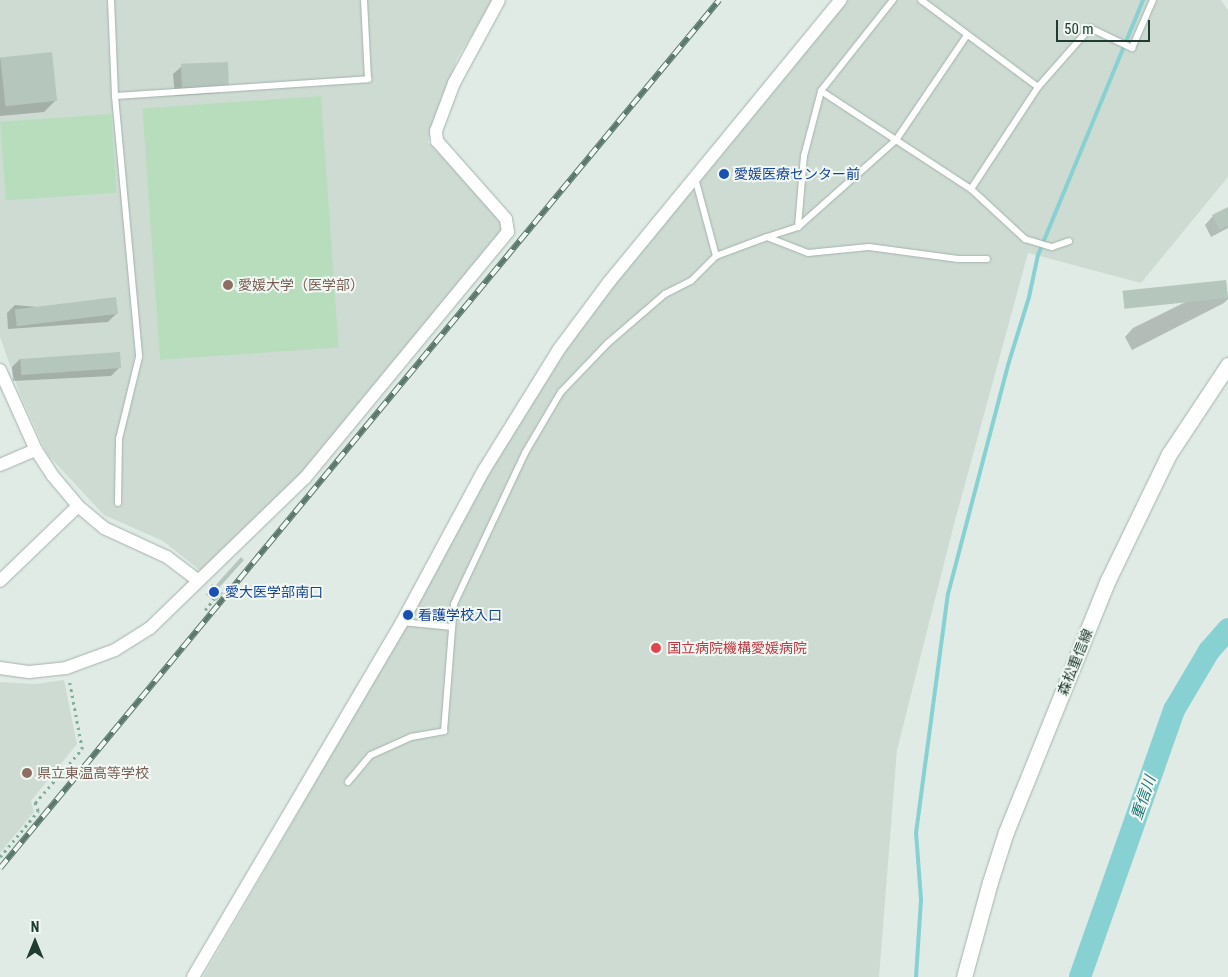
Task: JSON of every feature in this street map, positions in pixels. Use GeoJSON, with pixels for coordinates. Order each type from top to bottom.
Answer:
{"type":"FeatureCollection","features":[{"type":"Feature","properties":{"kind":"main road","name":"森松重信線"},"geometry":{"type":"LineString","coordinates":[[964,977],[1006,832],[1108,580],[1169,454],[1228,365]]}},
{"type":"Feature","properties":{"kind":"street"},"geometry":{"type":"LineString","coordinates":[[0,667],[29,672],[66,668],[115,650],[150,628],[177,604],[198,580],[305,478],[508,232],[506,219],[437,141],[436,131],[454,82],[499,0]]}},
{"type":"Feature","properties":{"kind":"street"},"geometry":{"type":"LineString","coordinates":[[193,977],[402,622],[484,470],[559,349],[610,282],[841,0]]}},
{"type":"Feature","properties":{"kind":"street"},"geometry":{"type":"LineString","coordinates":[[0,370],[36,450],[53,476],[78,506],[104,528],[168,557],[198,580]]}},
{"type":"Feature","properties":{"kind":"street"},"geometry":{"type":"LineString","coordinates":[[0,465],[36,450]]}},
{"type":"Feature","properties":{"kind":"street"},"geometry":{"type":"LineString","coordinates":[[0,581],[78,506]]}},
{"type":"Feature","properties":{"kind":"lane"},"geometry":{"type":"LineString","coordinates":[[111,0],[115,96],[140,357],[119,439],[118,503]]}},
{"type":"Feature","properties":{"kind":"lane"},"geometry":{"type":"LineString","coordinates":[[115,96],[368,79],[364,0]]}},
{"type":"Feature","properties":{"kind":"lane"},"geometry":{"type":"LineString","coordinates":[[798,227],[804,156],[821,91],[893,0]]}},
{"type":"Feature","properties":{"kind":"lane"},"geometry":{"type":"LineString","coordinates":[[921,0],[1038,87]]}},
{"type":"Feature","properties":{"kind":"lane"},"geometry":{"type":"LineString","coordinates":[[971,189],[1038,87],[1090,28],[1132,48],[1153,0]]}},
{"type":"Feature","properties":{"kind":"lane"},"geometry":{"type":"LineString","coordinates":[[348,782],[371,755],[412,737],[444,731],[454,604],[525,453],[561,392],[608,343],[665,294],[691,281],[716,256],[798,227],[896,140],[967,34]]}},
{"type":"Feature","properties":{"kind":"lane"},"geometry":{"type":"LineString","coordinates":[[821,91],[971,189],[1025,239],[1052,247],[1068,241]]}},
{"type":"Feature","properties":{"kind":"lane"},"geometry":{"type":"LineString","coordinates":[[695,178],[716,256]]}},
{"type":"Feature","properties":{"kind":"lane"},"geometry":{"type":"LineString","coordinates":[[767,237],[808,252],[870,247],[958,259],[987,259]]}},
{"type":"Feature","properties":{"kind":"lane"},"geometry":{"type":"LineString","coordinates":[[402,622],[452,627]]}},
{"type":"Feature","properties":{"kind":"path"},"geometry":{"type":"LineString","coordinates":[[205,610],[214,599]]}},
{"type":"Feature","properties":{"kind":"path"},"geometry":{"type":"LineString","coordinates":[[0,857],[38,811],[35,803],[82,749],[66,668]]}},
{"type":"Feature","properties":{"kind":"shaded area","name":"愛媛大学（医学部）"},"geometry":{"type":"Polygon","coordinates":[[[0,0],[493,0],[457,59],[431,128],[428,142],[502,220],[500,234],[301,475],[202,572],[163,541],[104,515],[47,454],[20,394],[0,337],[0,0]]]}},
{"type":"Feature","properties":{"kind":"shaded area"},"geometry":{"type":"Polygon","coordinates":[[[847,0],[1221,0],[1228,10],[1228,177],[1141,283],[1028,253],[953,528],[897,750],[879,977],[203,977],[359,707],[490,472],[563,355],[608,291],[847,0]]]}},
{"type":"Feature","properties":{"kind":"shaded area","name":"県立東温高等学校"},"geometry":{"type":"Polygon","coordinates":[[[64,680],[77,744],[31,801],[34,812],[0,853],[0,682],[35,684],[64,680]]]}},
{"type":"Feature","properties":{"kind":"green space"},"geometry":{"type":"Polygon","coordinates":[[[321,96],[339,347],[160,360],[142,108],[321,96]]]}},
{"type":"Feature","properties":{"kind":"green space"},"geometry":{"type":"Polygon","coordinates":[[[111,114],[117,193],[6,201],[0,122],[111,114]]]}},
{"type":"Feature","properties":{"kind":"building"},"geometry":{"type":"Polygon","coordinates":[[[52,52],[57,101],[5,106],[0,57],[52,52]]]}},
{"type":"Feature","properties":{"kind":"building"},"geometry":{"type":"Polygon","coordinates":[[[228,62],[229,86],[182,88],[181,64],[228,62]]]}},
{"type":"Feature","properties":{"kind":"building"},"geometry":{"type":"Polygon","coordinates":[[[1228,207],[1228,225],[1219,230],[1212,215],[1228,207]]]}},
{"type":"Feature","properties":{"kind":"building"},"geometry":{"type":"Polygon","coordinates":[[[1226,280],[1228,298],[1124,309],[1123,291],[1226,280]]]}},
{"type":"Feature","properties":{"kind":"building"},"geometry":{"type":"Polygon","coordinates":[[[116,297],[118,314],[17,326],[15,309],[116,297]]]}},
{"type":"Feature","properties":{"kind":"building"},"geometry":{"type":"Polygon","coordinates":[[[120,352],[121,368],[21,375],[20,359],[120,352]]]}},
{"type":"Feature","properties":{"kind":"building"},"geometry":{"type":"Polygon","coordinates":[[[241,557],[244,560],[218,589],[223,593],[216,601],[207,591],[212,584],[215,586],[241,557]]]}},
{"type":"Feature","properties":{"kind":"waterway"},"geometry":{"type":"LineString","coordinates":[[916,977],[921,899],[916,833],[948,594],[1008,365],[1029,297],[1038,255],[1143,0]]}},
{"type":"Feature","properties":{"kind":"waterway","name":"重信川"},"geometry":{"type":"LineString","coordinates":[[1080,977],[1174,710],[1209,651],[1228,629]]}},
{"type":"Feature","properties":{"kind":"railway"},"geometry":{"type":"LineString","coordinates":[[0,868],[719,0]]}},
{"type":"Feature","properties":{"kind":"place","name":"愛媛医療センター前"},"geometry":{"type":"Point","coordinates":[724,174]}},
{"type":"Feature","properties":{"kind":"place","name":"愛媛大学（医学部）"},"geometry":{"type":"Point","coordinates":[228,285]}},
{"type":"Feature","properties":{"kind":"place","name":"愛大医学部南口"},"geometry":{"type":"Point","coordinates":[214,592]}},
{"type":"Feature","properties":{"kind":"place","name":"看護学校入口"},"geometry":{"type":"Point","coordinates":[408,615]}},
{"type":"Feature","properties":{"kind":"place","name":"国立病院機構愛媛病院"},"geometry":{"type":"Point","coordinates":[656,648]}},
{"type":"Feature","properties":{"kind":"place","name":"県立東温高等学校"},"geometry":{"type":"Point","coordinates":[27,773]}}]}
